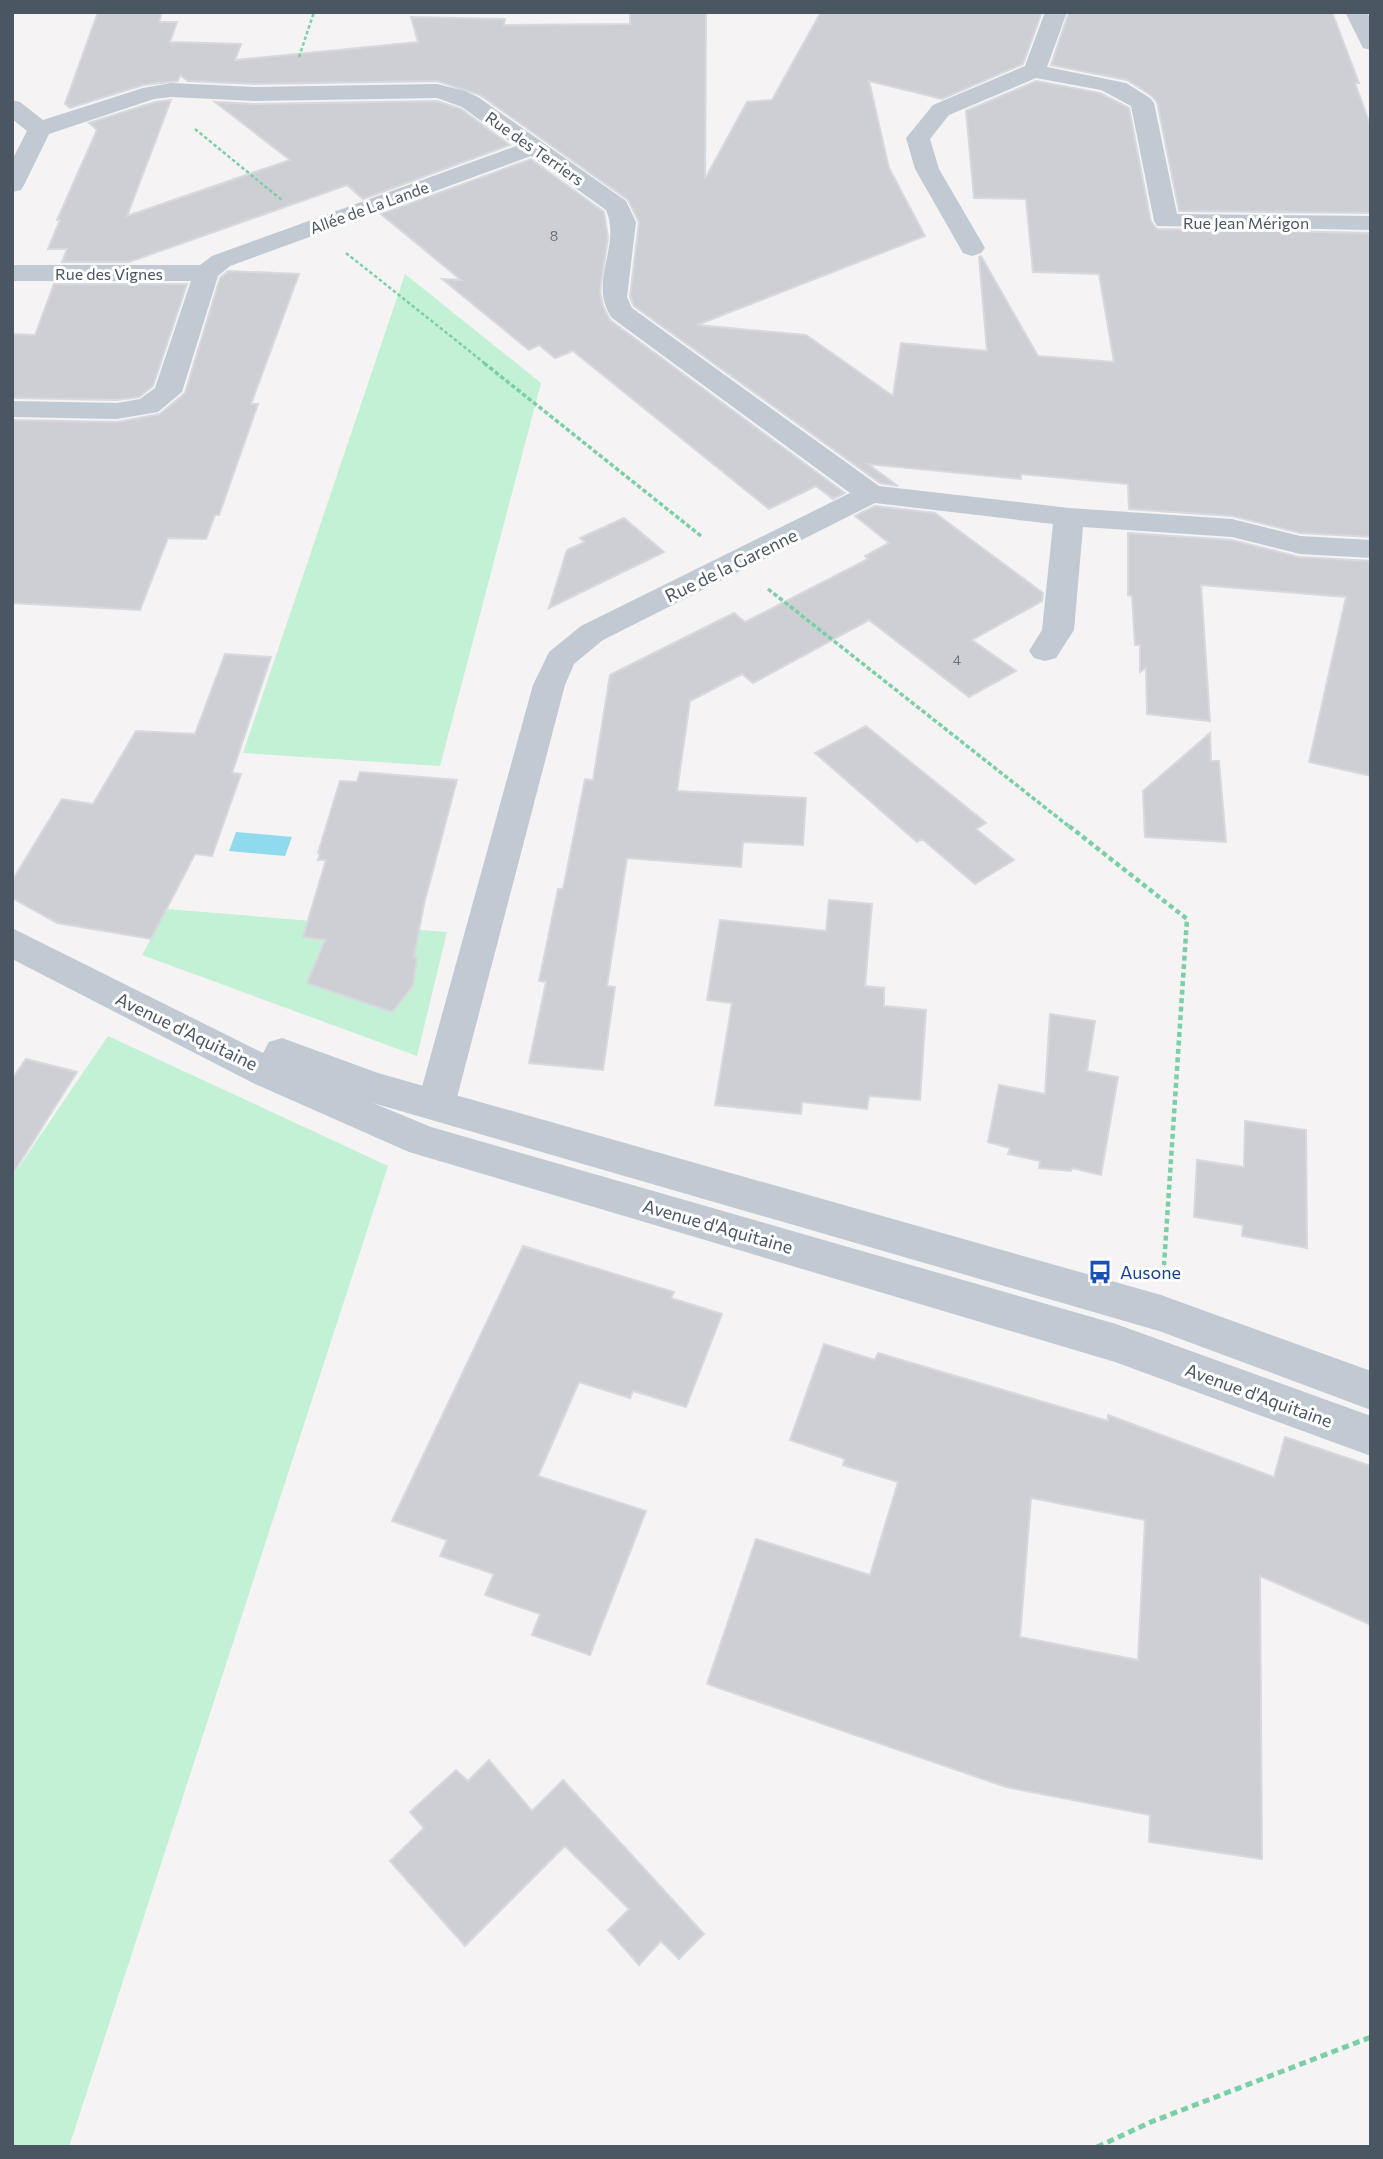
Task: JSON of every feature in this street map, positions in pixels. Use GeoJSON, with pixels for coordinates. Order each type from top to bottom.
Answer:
{"type":"FeatureCollection","features":[{"type":"Feature","properties":{"kind":"street"},"geometry":{"type":"LineString","coordinates":[[972,248],[927,169],[918,138],[941,110],[1035,71],[1056,12]]}},
{"type":"Feature","properties":{"kind":"street"},"geometry":{"type":"LineString","coordinates":[[1356,12],[1371,43]]}},
{"type":"Feature","properties":{"kind":"street","name":"Rue Jean Mérigon"},"geometry":{"type":"LineString","coordinates":[[1035,71],[1048,76],[1110,84],[1131,92],[1142,103],[1166,221],[1371,223]]}},
{"type":"Feature","properties":{"kind":"street","name":"Rue des Terriers"},"geometry":{"type":"LineString","coordinates":[[39,129],[150,93],[171,90],[255,94],[438,91],[457,96],[535,147],[617,206],[624,222],[614,298],[621,312],[871,494]]}},
{"type":"Feature","properties":{"kind":"street"},"geometry":{"type":"LineString","coordinates":[[12,107],[39,129],[12,185]]}},
{"type":"Feature","properties":{"kind":"street","name":"Allée de La Lande"},"geometry":{"type":"LineString","coordinates":[[206,273],[221,261],[535,147]]}},
{"type":"Feature","properties":{"kind":"street","name":"Rue des Vignes"},"geometry":{"type":"LineString","coordinates":[[12,272],[206,273]]}},
{"type":"Feature","properties":{"kind":"street"},"geometry":{"type":"LineString","coordinates":[[12,409],[117,411],[148,406],[168,392],[206,273]]}},
{"type":"Feature","properties":{"kind":"street"},"geometry":{"type":"LineString","coordinates":[[871,494],[1069,517],[1232,527],[1300,545],[1371,549]]}},
{"type":"Feature","properties":{"kind":"street","name":"Rue de la Garenne"},"geometry":{"type":"LineString","coordinates":[[429,1123],[449,1065],[549,685],[560,659],[592,633],[871,494]]}},
{"type":"Feature","properties":{"kind":"street"},"geometry":{"type":"LineString","coordinates":[[1045,651],[1058,630],[1069,517]]}},
{"type":"Feature","properties":{"kind":"street","name":"Avenue d'Aquitaine"},"geometry":{"type":"LineString","coordinates":[[12,942],[352,1112],[429,1123],[1161,1313],[1371,1391]]}},
{"type":"Feature","properties":{"kind":"street","name":"Avenue d'Aquitaine"},"geometry":{"type":"LineString","coordinates":[[429,1123],[1116,1342],[1371,1436]]}},
{"type":"Feature","properties":{"kind":"path"},"geometry":{"type":"LineString","coordinates":[[288,92],[314,12]]}},
{"type":"Feature","properties":{"kind":"path"},"geometry":{"type":"LineString","coordinates":[[150,93],[735,564],[1187,919],[1161,1313]]}},
{"type":"Feature","properties":{"kind":"path"},"geometry":{"type":"LineString","coordinates":[[1097,2147],[1151,2122],[1371,2036]]}},
{"type":"Feature","properties":{"kind":"green space"},"geometry":{"type":"Polygon","coordinates":[[[405,274],[541,383],[440,766],[243,753],[405,274]]]}},
{"type":"Feature","properties":{"kind":"green space"},"geometry":{"type":"Polygon","coordinates":[[[167,909],[447,932],[417,1056],[142,955],[167,909]]]}},
{"type":"Feature","properties":{"kind":"green space"},"geometry":{"type":"Polygon","coordinates":[[[108,1036],[388,1166],[69,2147],[12,2147],[12,1177],[108,1036]]]}},
{"type":"Feature","properties":{"kind":"water"},"geometry":{"type":"Polygon","coordinates":[[[236,832],[292,837],[285,856],[229,851],[236,832]]]}},
{"type":"Feature","properties":{"kind":"building"},"geometry":{"type":"Polygon","coordinates":[[[98,12],[162,12],[159,22],[177,22],[170,42],[241,44],[235,60],[418,42],[411,17],[505,19],[504,25],[630,24],[630,12],[706,12],[705,179],[747,102],[772,100],[821,12],[1042,12],[1023,64],[942,99],[869,81],[889,168],[925,236],[697,325],[806,335],[893,396],[901,343],[987,351],[981,256],[1038,356],[1114,362],[1099,274],[1033,272],[1026,199],[974,198],[966,111],[1036,81],[1100,93],[1129,108],[1151,222],[1157,229],[1371,233],[1371,537],[1300,533],[1232,516],[1129,509],[1128,484],[1021,474],[1021,479],[868,464],[898,486],[880,483],[634,306],[630,297],[639,222],[628,200],[480,95],[437,81],[255,84],[188,81],[180,75],[178,81],[143,85],[70,108],[65,104],[98,12]]]}},
{"type":"Feature","properties":{"kind":"building"},"geometry":{"type":"Polygon","coordinates":[[[1069,12],[1332,12],[1359,83],[1355,83],[1371,127],[1371,213],[1179,211],[1157,102],[1152,96],[1127,80],[1051,65],[1069,12]]]}},
{"type":"Feature","properties":{"kind":"building"},"geometry":{"type":"Polygon","coordinates":[[[171,100],[127,216],[290,160],[215,102],[255,104],[437,101],[461,109],[510,145],[363,199],[347,185],[129,262],[62,262],[67,249],[48,249],[60,220],[57,220],[97,130],[89,123],[155,102],[171,100]]]}},
{"type":"Feature","properties":{"kind":"building"},"geometry":{"type":"Polygon","coordinates":[[[531,159],[604,212],[608,237],[600,291],[610,320],[845,493],[833,499],[816,486],[769,509],[573,351],[555,358],[539,345],[529,350],[442,279],[461,280],[381,214],[531,159]]]}},
{"type":"Feature","properties":{"kind":"building"},"geometry":{"type":"Polygon","coordinates":[[[228,271],[299,274],[251,404],[258,404],[219,515],[215,515],[206,539],[168,538],[140,610],[12,603],[12,420],[117,422],[160,414],[185,393],[220,278],[228,271]]]}},
{"type":"Feature","properties":{"kind":"building"},"geometry":{"type":"Polygon","coordinates":[[[54,284],[187,284],[153,386],[139,397],[117,400],[12,398],[12,334],[35,335],[54,284]]]}},
{"type":"Feature","properties":{"kind":"building"},"geometry":{"type":"Polygon","coordinates":[[[875,506],[935,513],[1043,593],[1042,601],[972,640],[1016,671],[969,697],[869,620],[753,683],[742,674],[690,701],[677,791],[806,798],[803,845],[743,842],[741,867],[627,858],[607,986],[615,987],[603,1070],[529,1063],[546,982],[539,981],[558,889],[563,889],[585,779],[593,780],[610,675],[734,613],[745,622],[868,559],[865,556],[889,543],[855,516],[875,506]]]}},
{"type":"Feature","properties":{"kind":"building"},"geometry":{"type":"Polygon","coordinates":[[[624,518],[664,552],[549,608],[567,550],[585,542],[580,538],[624,518]]]}},
{"type":"Feature","properties":{"kind":"building"},"geometry":{"type":"Polygon","coordinates":[[[1128,533],[1232,540],[1299,557],[1371,561],[1371,776],[1309,762],[1346,597],[1201,585],[1210,721],[1147,714],[1146,668],[1140,672],[1140,645],[1135,645],[1132,596],[1128,595],[1128,533]]]}},
{"type":"Feature","properties":{"kind":"building"},"geometry":{"type":"Polygon","coordinates":[[[225,654],[271,657],[232,773],[241,774],[212,856],[195,854],[151,939],[57,923],[12,898],[12,881],[62,799],[93,804],[136,731],[195,734],[225,654]]]}},
{"type":"Feature","properties":{"kind":"building"},"geometry":{"type":"Polygon","coordinates":[[[866,726],[986,823],[976,829],[1014,860],[975,884],[922,839],[917,842],[815,753],[866,726]]]}},
{"type":"Feature","properties":{"kind":"building"},"geometry":{"type":"Polygon","coordinates":[[[1210,733],[1211,761],[1219,761],[1226,842],[1145,837],[1143,791],[1210,733]]]}},
{"type":"Feature","properties":{"kind":"building"},"geometry":{"type":"Polygon","coordinates":[[[360,772],[457,780],[424,904],[414,957],[417,957],[413,986],[392,1012],[307,983],[325,940],[303,937],[326,860],[318,860],[318,853],[340,781],[357,782],[360,772]]]}},
{"type":"Feature","properties":{"kind":"building"},"geometry":{"type":"Polygon","coordinates":[[[829,900],[872,904],[865,986],[884,988],[884,1006],[926,1010],[920,1100],[869,1096],[867,1109],[802,1102],[801,1114],[715,1105],[732,1003],[707,1000],[720,920],[826,931],[829,900]]]}},
{"type":"Feature","properties":{"kind":"building"},"geometry":{"type":"Polygon","coordinates":[[[1050,1014],[1095,1021],[1087,1071],[1118,1077],[1101,1175],[1072,1168],[1071,1171],[1039,1168],[1040,1161],[1008,1154],[1010,1148],[988,1142],[999,1085],[1045,1094],[1050,1014]]]}},
{"type":"Feature","properties":{"kind":"building"},"geometry":{"type":"Polygon","coordinates":[[[26,1059],[77,1072],[12,1175],[12,1079],[26,1059]]]}},
{"type":"Feature","properties":{"kind":"building"},"geometry":{"type":"Polygon","coordinates":[[[1245,1121],[1306,1130],[1307,1248],[1242,1236],[1243,1225],[1194,1217],[1197,1160],[1244,1167],[1245,1121]]]}},
{"type":"Feature","properties":{"kind":"building"},"geometry":{"type":"Polygon","coordinates":[[[523,1246],[674,1292],[671,1298],[722,1314],[686,1407],[633,1391],[630,1398],[579,1382],[538,1476],[646,1511],[590,1655],[532,1635],[540,1614],[485,1595],[494,1574],[440,1556],[447,1540],[392,1521],[523,1246]]]}},
{"type":"Feature","properties":{"kind":"building"},"geometry":{"type":"Polygon","coordinates":[[[824,1344],[875,1360],[878,1353],[1108,1421],[1108,1415],[1274,1477],[1285,1437],[1371,1466],[1371,1625],[1260,1576],[1262,1859],[1149,1842],[1150,1815],[1006,1787],[707,1684],[756,1539],[870,1575],[898,1482],[843,1465],[845,1459],[790,1440],[824,1344]],[[1031,1498],[1020,1637],[1138,1660],[1145,1520],[1031,1498]]]}},
{"type":"Feature","properties":{"kind":"building"},"geometry":{"type":"Polygon","coordinates":[[[489,1760],[532,1811],[563,1780],[704,1934],[679,1959],[661,1941],[639,1965],[608,1930],[629,1909],[565,1846],[465,1946],[390,1861],[424,1828],[410,1812],[456,1770],[468,1781],[489,1760]]]}},
{"type":"Feature","properties":{"kind":"place","name":"Ausone"},"geometry":{"type":"Point","coordinates":[1100,1272]}}]}
